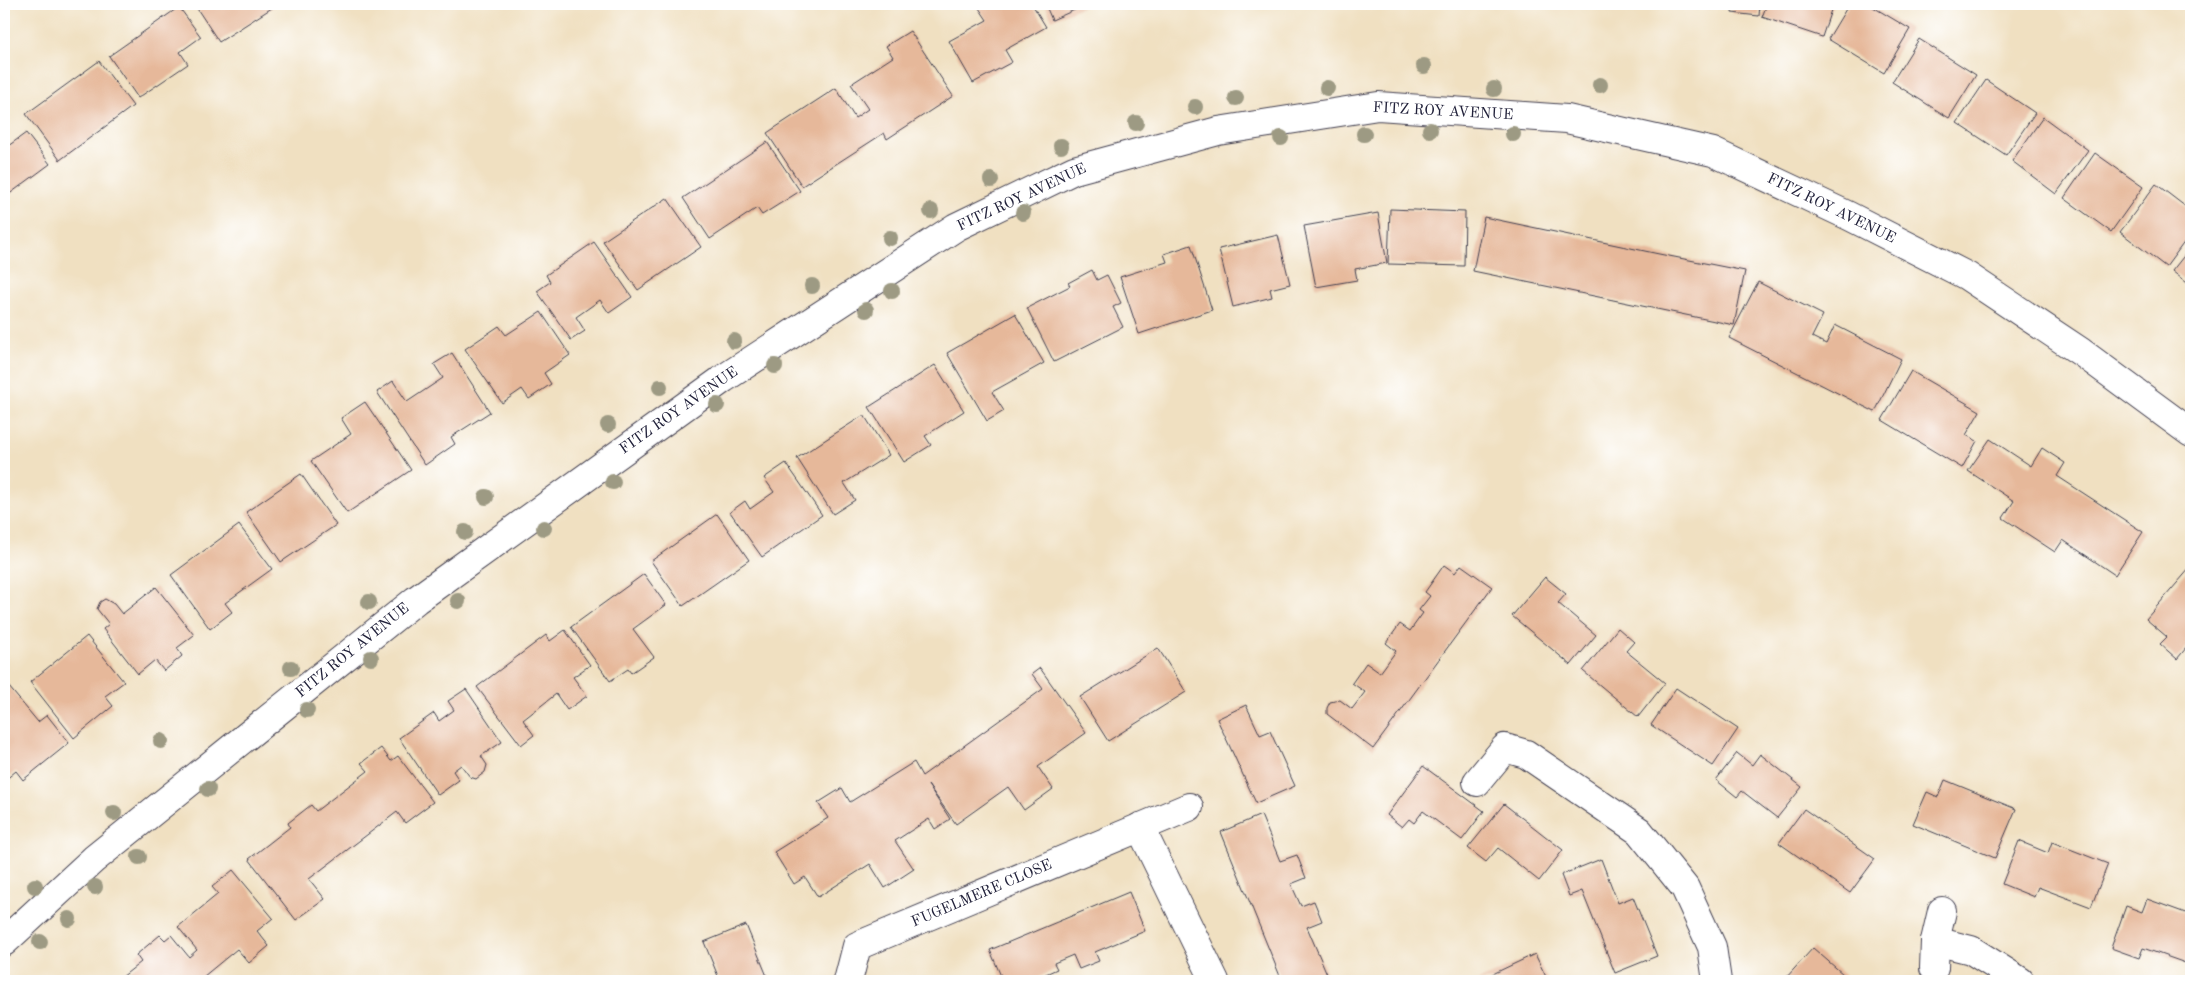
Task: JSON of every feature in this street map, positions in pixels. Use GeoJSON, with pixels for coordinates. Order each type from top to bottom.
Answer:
{"type":"FeatureCollection","features":[{"type":"Feature","properties":{"kind":"street","name":"FITZ ROY AVENUE"},"geometry":{"type":"LineString","coordinates":[[4,942],[94,859],[416,600],[723,379],[956,227],[1074,170],[1218,131],[1378,106],[1567,119],[1713,152],[1849,216],[1967,276],[2081,352],[2191,433]]}},
{"type":"Feature","properties":{"kind":"street"},"geometry":{"type":"LineString","coordinates":[[1477,782],[1505,748],[1526,754],[1639,831],[1685,888],[1712,947],[1717,981]]}},
{"type":"Feature","properties":{"kind":"street","name":"FUGELMERE CLOSE"},"geometry":{"type":"LineString","coordinates":[[848,981],[857,946],[1189,807]]}},
{"type":"Feature","properties":{"kind":"street"},"geometry":{"type":"LineString","coordinates":[[1140,827],[1214,981]]}},
{"type":"Feature","properties":{"kind":"street"},"geometry":{"type":"LineString","coordinates":[[1942,911],[1934,954],[1971,950],[2020,981]]}},
{"type":"Feature","properties":{"kind":"building"},"geometry":{"type":"Polygon","coordinates":[[[194,4],[278,4],[219,42],[194,4]]]}},
{"type":"Feature","properties":{"kind":"building"},"geometry":{"type":"Polygon","coordinates":[[[986,4],[1032,4],[1046,27],[1005,50],[1012,62],[973,83],[949,41],[987,20],[979,8],[986,4]]]}},
{"type":"Feature","properties":{"kind":"building"},"geometry":{"type":"Polygon","coordinates":[[[1045,4],[1088,4],[1052,20],[1045,4]]]}},
{"type":"Feature","properties":{"kind":"building"},"geometry":{"type":"Polygon","coordinates":[[[1695,4],[1712,4],[1711,9],[1695,7],[1695,4]]]}},
{"type":"Feature","properties":{"kind":"building"},"geometry":{"type":"Polygon","coordinates":[[[1733,4],[1760,4],[1759,16],[1732,13],[1733,4]]]}},
{"type":"Feature","properties":{"kind":"building"},"geometry":{"type":"Polygon","coordinates":[[[1767,4],[1833,4],[1822,37],[1762,17],[1767,4]]]}},
{"type":"Feature","properties":{"kind":"building"},"geometry":{"type":"Polygon","coordinates":[[[1849,4],[1868,4],[1910,29],[1884,73],[1828,39],[1849,4]]]}},
{"type":"Feature","properties":{"kind":"building"},"geometry":{"type":"Polygon","coordinates":[[[179,7],[201,37],[180,52],[188,64],[138,98],[109,56],[179,7]]]}},
{"type":"Feature","properties":{"kind":"building"},"geometry":{"type":"Polygon","coordinates":[[[910,31],[953,96],[887,139],[884,133],[802,186],[767,133],[836,88],[855,118],[868,109],[851,84],[893,57],[886,46],[910,31]]]}},
{"type":"Feature","properties":{"kind":"building"},"geometry":{"type":"Polygon","coordinates":[[[1919,39],[1976,75],[1949,118],[1892,82],[1919,39]]]}},
{"type":"Feature","properties":{"kind":"building"},"geometry":{"type":"Polygon","coordinates":[[[99,61],[133,106],[60,160],[26,114],[99,61]]]}},
{"type":"Feature","properties":{"kind":"building"},"geometry":{"type":"Polygon","coordinates":[[[1986,80],[2035,113],[2006,155],[1957,123],[1986,80]]]}},
{"type":"Feature","properties":{"kind":"building"},"geometry":{"type":"Polygon","coordinates":[[[2043,117],[2088,150],[2056,194],[2012,161],[2043,117]]]}},
{"type":"Feature","properties":{"kind":"building"},"geometry":{"type":"Polygon","coordinates":[[[26,133],[50,164],[4,198],[4,149],[26,133]]]}},
{"type":"Feature","properties":{"kind":"building"},"geometry":{"type":"Polygon","coordinates":[[[767,142],[800,191],[762,215],[757,208],[710,239],[683,198],[767,142]]]}},
{"type":"Feature","properties":{"kind":"building"},"geometry":{"type":"Polygon","coordinates":[[[2095,153],[2143,187],[2111,232],[2064,198],[2095,153]]]}},
{"type":"Feature","properties":{"kind":"building"},"geometry":{"type":"Polygon","coordinates":[[[2156,184],[2190,210],[2186,215],[2191,219],[2191,233],[2166,267],[2120,232],[2156,184]]]}},
{"type":"Feature","properties":{"kind":"building"},"geometry":{"type":"Polygon","coordinates":[[[667,198],[701,247],[638,290],[603,241],[667,198]]]}},
{"type":"Feature","properties":{"kind":"building"},"geometry":{"type":"Polygon","coordinates":[[[1390,209],[1465,212],[1464,266],[1388,264],[1390,209]]]}},
{"type":"Feature","properties":{"kind":"building"},"geometry":{"type":"Polygon","coordinates":[[[1378,213],[1387,263],[1355,269],[1357,280],[1316,287],[1304,226],[1378,213]]]}},
{"type":"Feature","properties":{"kind":"building"},"geometry":{"type":"Polygon","coordinates":[[[1484,217],[1745,271],[1734,325],[1473,271],[1484,217]]]}},
{"type":"Feature","properties":{"kind":"building"},"geometry":{"type":"Polygon","coordinates":[[[1278,235],[1290,284],[1270,289],[1272,297],[1233,307],[1219,249],[1278,235]]]}},
{"type":"Feature","properties":{"kind":"building"},"geometry":{"type":"Polygon","coordinates":[[[594,242],[632,297],[609,313],[600,300],[576,317],[585,331],[571,340],[537,291],[550,282],[546,275],[594,242]]]}},
{"type":"Feature","properties":{"kind":"building"},"geometry":{"type":"Polygon","coordinates":[[[1191,245],[1212,310],[1139,334],[1120,277],[1167,262],[1164,254],[1191,245]]]}},
{"type":"Feature","properties":{"kind":"building"},"geometry":{"type":"Polygon","coordinates":[[[2191,247],[2191,286],[2172,271],[2191,247]]]}},
{"type":"Feature","properties":{"kind":"building"},"geometry":{"type":"Polygon","coordinates":[[[1092,270],[1097,280],[1107,275],[1121,303],[1113,307],[1123,327],[1054,362],[1027,308],[1070,286],[1068,283],[1092,270]]]}},
{"type":"Feature","properties":{"kind":"building"},"geometry":{"type":"Polygon","coordinates":[[[1758,282],[1823,315],[1812,337],[1826,344],[1835,325],[1901,359],[1875,412],[1729,338],[1758,282]]]}},
{"type":"Feature","properties":{"kind":"building"},"geometry":{"type":"Polygon","coordinates":[[[541,312],[570,355],[544,373],[551,384],[529,399],[522,389],[502,403],[465,349],[499,326],[506,335],[541,312]]]}},
{"type":"Feature","properties":{"kind":"building"},"geometry":{"type":"Polygon","coordinates":[[[1015,314],[1044,363],[992,392],[1004,411],[987,421],[947,353],[1015,314]]]}},
{"type":"Feature","properties":{"kind":"building"},"geometry":{"type":"Polygon","coordinates":[[[452,353],[490,412],[451,437],[455,444],[425,465],[377,392],[393,381],[407,402],[443,378],[434,364],[452,353]]]}},
{"type":"Feature","properties":{"kind":"building"},"geometry":{"type":"Polygon","coordinates":[[[935,365],[964,411],[925,436],[931,445],[904,462],[869,407],[935,365]]]}},
{"type":"Feature","properties":{"kind":"building"},"geometry":{"type":"Polygon","coordinates":[[[1911,371],[1980,411],[1966,435],[1977,441],[1962,468],[1882,420],[1911,371]]]}},
{"type":"Feature","properties":{"kind":"building"},"geometry":{"type":"Polygon","coordinates":[[[365,402],[411,470],[347,513],[311,461],[351,434],[341,418],[365,402]]]}},
{"type":"Feature","properties":{"kind":"building"},"geometry":{"type":"Polygon","coordinates":[[[864,415],[889,455],[844,483],[855,500],[833,514],[797,458],[864,415]]]}},
{"type":"Feature","properties":{"kind":"building"},"geometry":{"type":"Polygon","coordinates":[[[1990,439],[2031,466],[2042,448],[2065,463],[2057,476],[2143,532],[2115,575],[2063,540],[2055,552],[2003,518],[2014,501],[1968,471],[1990,439]]]}},
{"type":"Feature","properties":{"kind":"building"},"geometry":{"type":"Polygon","coordinates":[[[786,463],[822,515],[762,557],[730,512],[745,501],[750,509],[774,492],[764,478],[786,463]]]}},
{"type":"Feature","properties":{"kind":"building"},"geometry":{"type":"Polygon","coordinates":[[[301,474],[336,525],[281,562],[246,512],[301,474]]]}},
{"type":"Feature","properties":{"kind":"building"},"geometry":{"type":"Polygon","coordinates":[[[717,514],[749,560],[683,606],[651,561],[717,514]]]}},
{"type":"Feature","properties":{"kind":"building"},"geometry":{"type":"Polygon","coordinates":[[[239,525],[272,569],[225,603],[232,612],[210,629],[171,575],[239,525]]]}},
{"type":"Feature","properties":{"kind":"building"},"geometry":{"type":"Polygon","coordinates":[[[1444,565],[1455,573],[1461,565],[1492,587],[1373,749],[1327,714],[1327,708],[1330,702],[1340,700],[1352,709],[1365,692],[1352,683],[1366,663],[1380,673],[1396,651],[1386,643],[1400,624],[1410,631],[1423,613],[1419,610],[1430,596],[1425,592],[1444,565]]]}},
{"type":"Feature","properties":{"kind":"building"},"geometry":{"type":"Polygon","coordinates":[[[2190,568],[2191,651],[2187,647],[2177,659],[2160,644],[2167,637],[2146,619],[2190,568]]]}},
{"type":"Feature","properties":{"kind":"building"},"geometry":{"type":"Polygon","coordinates":[[[644,574],[666,605],[633,629],[654,657],[631,673],[628,669],[610,681],[571,627],[644,574]]]}},
{"type":"Feature","properties":{"kind":"building"},"geometry":{"type":"Polygon","coordinates":[[[1545,577],[1566,594],[1558,603],[1596,635],[1571,665],[1512,616],[1545,577]]]}},
{"type":"Feature","properties":{"kind":"building"},"geometry":{"type":"Polygon","coordinates":[[[156,587],[194,635],[177,648],[182,656],[164,671],[155,660],[138,674],[103,629],[109,624],[97,609],[100,602],[105,599],[114,604],[122,614],[156,587]]]}},
{"type":"Feature","properties":{"kind":"building"},"geometry":{"type":"Polygon","coordinates":[[[1618,628],[1634,642],[1626,651],[1665,683],[1638,717],[1583,671],[1618,628]]]}},
{"type":"Feature","properties":{"kind":"building"},"geometry":{"type":"Polygon","coordinates":[[[565,630],[590,665],[573,677],[587,696],[567,710],[556,694],[523,720],[534,735],[521,745],[477,687],[546,635],[550,641],[565,630]]]}},
{"type":"Feature","properties":{"kind":"building"},"geometry":{"type":"Polygon","coordinates":[[[87,636],[124,682],[105,696],[113,706],[74,738],[30,682],[87,636]]]}},
{"type":"Feature","properties":{"kind":"building"},"geometry":{"type":"Polygon","coordinates":[[[1158,648],[1186,692],[1108,741],[1080,697],[1158,648]]]}},
{"type":"Feature","properties":{"kind":"building"},"geometry":{"type":"Polygon","coordinates":[[[1040,668],[1086,733],[1038,767],[1053,789],[1024,810],[1008,787],[956,824],[928,785],[950,819],[935,829],[929,819],[895,841],[914,869],[885,888],[870,864],[818,897],[805,877],[794,884],[774,852],[828,818],[818,803],[842,788],[850,802],[914,762],[922,776],[1043,689],[1032,674],[1040,668]]]}},
{"type":"Feature","properties":{"kind":"building"},"geometry":{"type":"Polygon","coordinates":[[[4,681],[38,722],[47,715],[69,743],[23,780],[16,771],[4,781],[4,681]]]}},
{"type":"Feature","properties":{"kind":"building"},"geometry":{"type":"Polygon","coordinates":[[[1676,688],[1738,729],[1713,766],[1651,725],[1676,688]]]}},
{"type":"Feature","properties":{"kind":"building"},"geometry":{"type":"Polygon","coordinates":[[[466,689],[502,742],[481,756],[487,765],[485,772],[476,779],[470,777],[461,765],[453,771],[459,780],[438,795],[399,738],[434,713],[439,721],[454,710],[448,701],[466,689]]]}},
{"type":"Feature","properties":{"kind":"building"},"geometry":{"type":"Polygon","coordinates":[[[1246,705],[1260,735],[1270,731],[1295,786],[1256,803],[1217,719],[1246,705]]]}},
{"type":"Feature","properties":{"kind":"building"},"geometry":{"type":"Polygon","coordinates":[[[381,748],[391,761],[398,756],[433,802],[405,823],[397,812],[309,879],[325,899],[296,920],[249,859],[290,827],[288,823],[311,805],[316,811],[368,771],[361,763],[381,748]]]}},
{"type":"Feature","properties":{"kind":"building"},"geometry":{"type":"Polygon","coordinates":[[[1737,753],[1752,765],[1760,754],[1802,787],[1777,818],[1742,791],[1737,797],[1716,780],[1737,753]]]}},
{"type":"Feature","properties":{"kind":"building"},"geometry":{"type":"Polygon","coordinates":[[[1423,766],[1484,811],[1462,840],[1423,811],[1414,823],[1409,819],[1402,827],[1387,815],[1423,766]]]}},
{"type":"Feature","properties":{"kind":"building"},"geometry":{"type":"Polygon","coordinates":[[[1945,780],[2016,809],[1995,858],[1913,824],[1927,792],[1938,797],[1945,780]]]}},
{"type":"Feature","properties":{"kind":"building"},"geometry":{"type":"Polygon","coordinates":[[[1504,804],[1563,850],[1539,881],[1498,848],[1486,862],[1468,848],[1504,804]]]}},
{"type":"Feature","properties":{"kind":"building"},"geometry":{"type":"Polygon","coordinates":[[[1804,809],[1875,859],[1850,893],[1779,843],[1804,809]]]}},
{"type":"Feature","properties":{"kind":"building"},"geometry":{"type":"Polygon","coordinates":[[[1261,815],[1280,861],[1297,855],[1306,878],[1291,884],[1301,906],[1314,901],[1322,921],[1307,927],[1330,981],[1282,981],[1221,832],[1261,815]]]}},
{"type":"Feature","properties":{"kind":"building"},"geometry":{"type":"Polygon","coordinates":[[[2019,841],[2048,853],[2052,842],[2108,864],[2091,907],[2038,887],[2034,897],[2002,884],[2019,841]]]}},
{"type":"Feature","properties":{"kind":"building"},"geometry":{"type":"Polygon","coordinates":[[[1601,859],[1618,903],[1633,897],[1657,956],[1615,973],[1582,891],[1569,896],[1561,875],[1601,859]]]}},
{"type":"Feature","properties":{"kind":"building"},"geometry":{"type":"Polygon","coordinates":[[[233,870],[273,918],[257,931],[269,946],[249,963],[237,949],[198,981],[117,981],[141,962],[136,955],[160,935],[165,940],[171,935],[189,957],[197,950],[178,927],[218,894],[212,887],[233,870]]]}},
{"type":"Feature","properties":{"kind":"building"},"geometry":{"type":"Polygon","coordinates":[[[1129,892],[1145,931],[1095,952],[1099,961],[1079,969],[1073,955],[1054,963],[1057,969],[1037,978],[1039,981],[1003,981],[990,950],[1129,892]]]}},
{"type":"Feature","properties":{"kind":"building"},"geometry":{"type":"Polygon","coordinates":[[[2147,899],[2191,915],[2191,965],[2143,948],[2139,958],[2111,948],[2126,906],[2142,912],[2147,899]]]}},
{"type":"Feature","properties":{"kind":"building"},"geometry":{"type":"Polygon","coordinates":[[[746,925],[769,981],[720,981],[704,942],[746,925]]]}},
{"type":"Feature","properties":{"kind":"building"},"geometry":{"type":"Polygon","coordinates":[[[1813,948],[1851,981],[1788,981],[1785,979],[1813,948]]]}},
{"type":"Feature","properties":{"kind":"building"},"geometry":{"type":"Polygon","coordinates":[[[1535,954],[1548,981],[1478,981],[1535,954]]]}}]}
